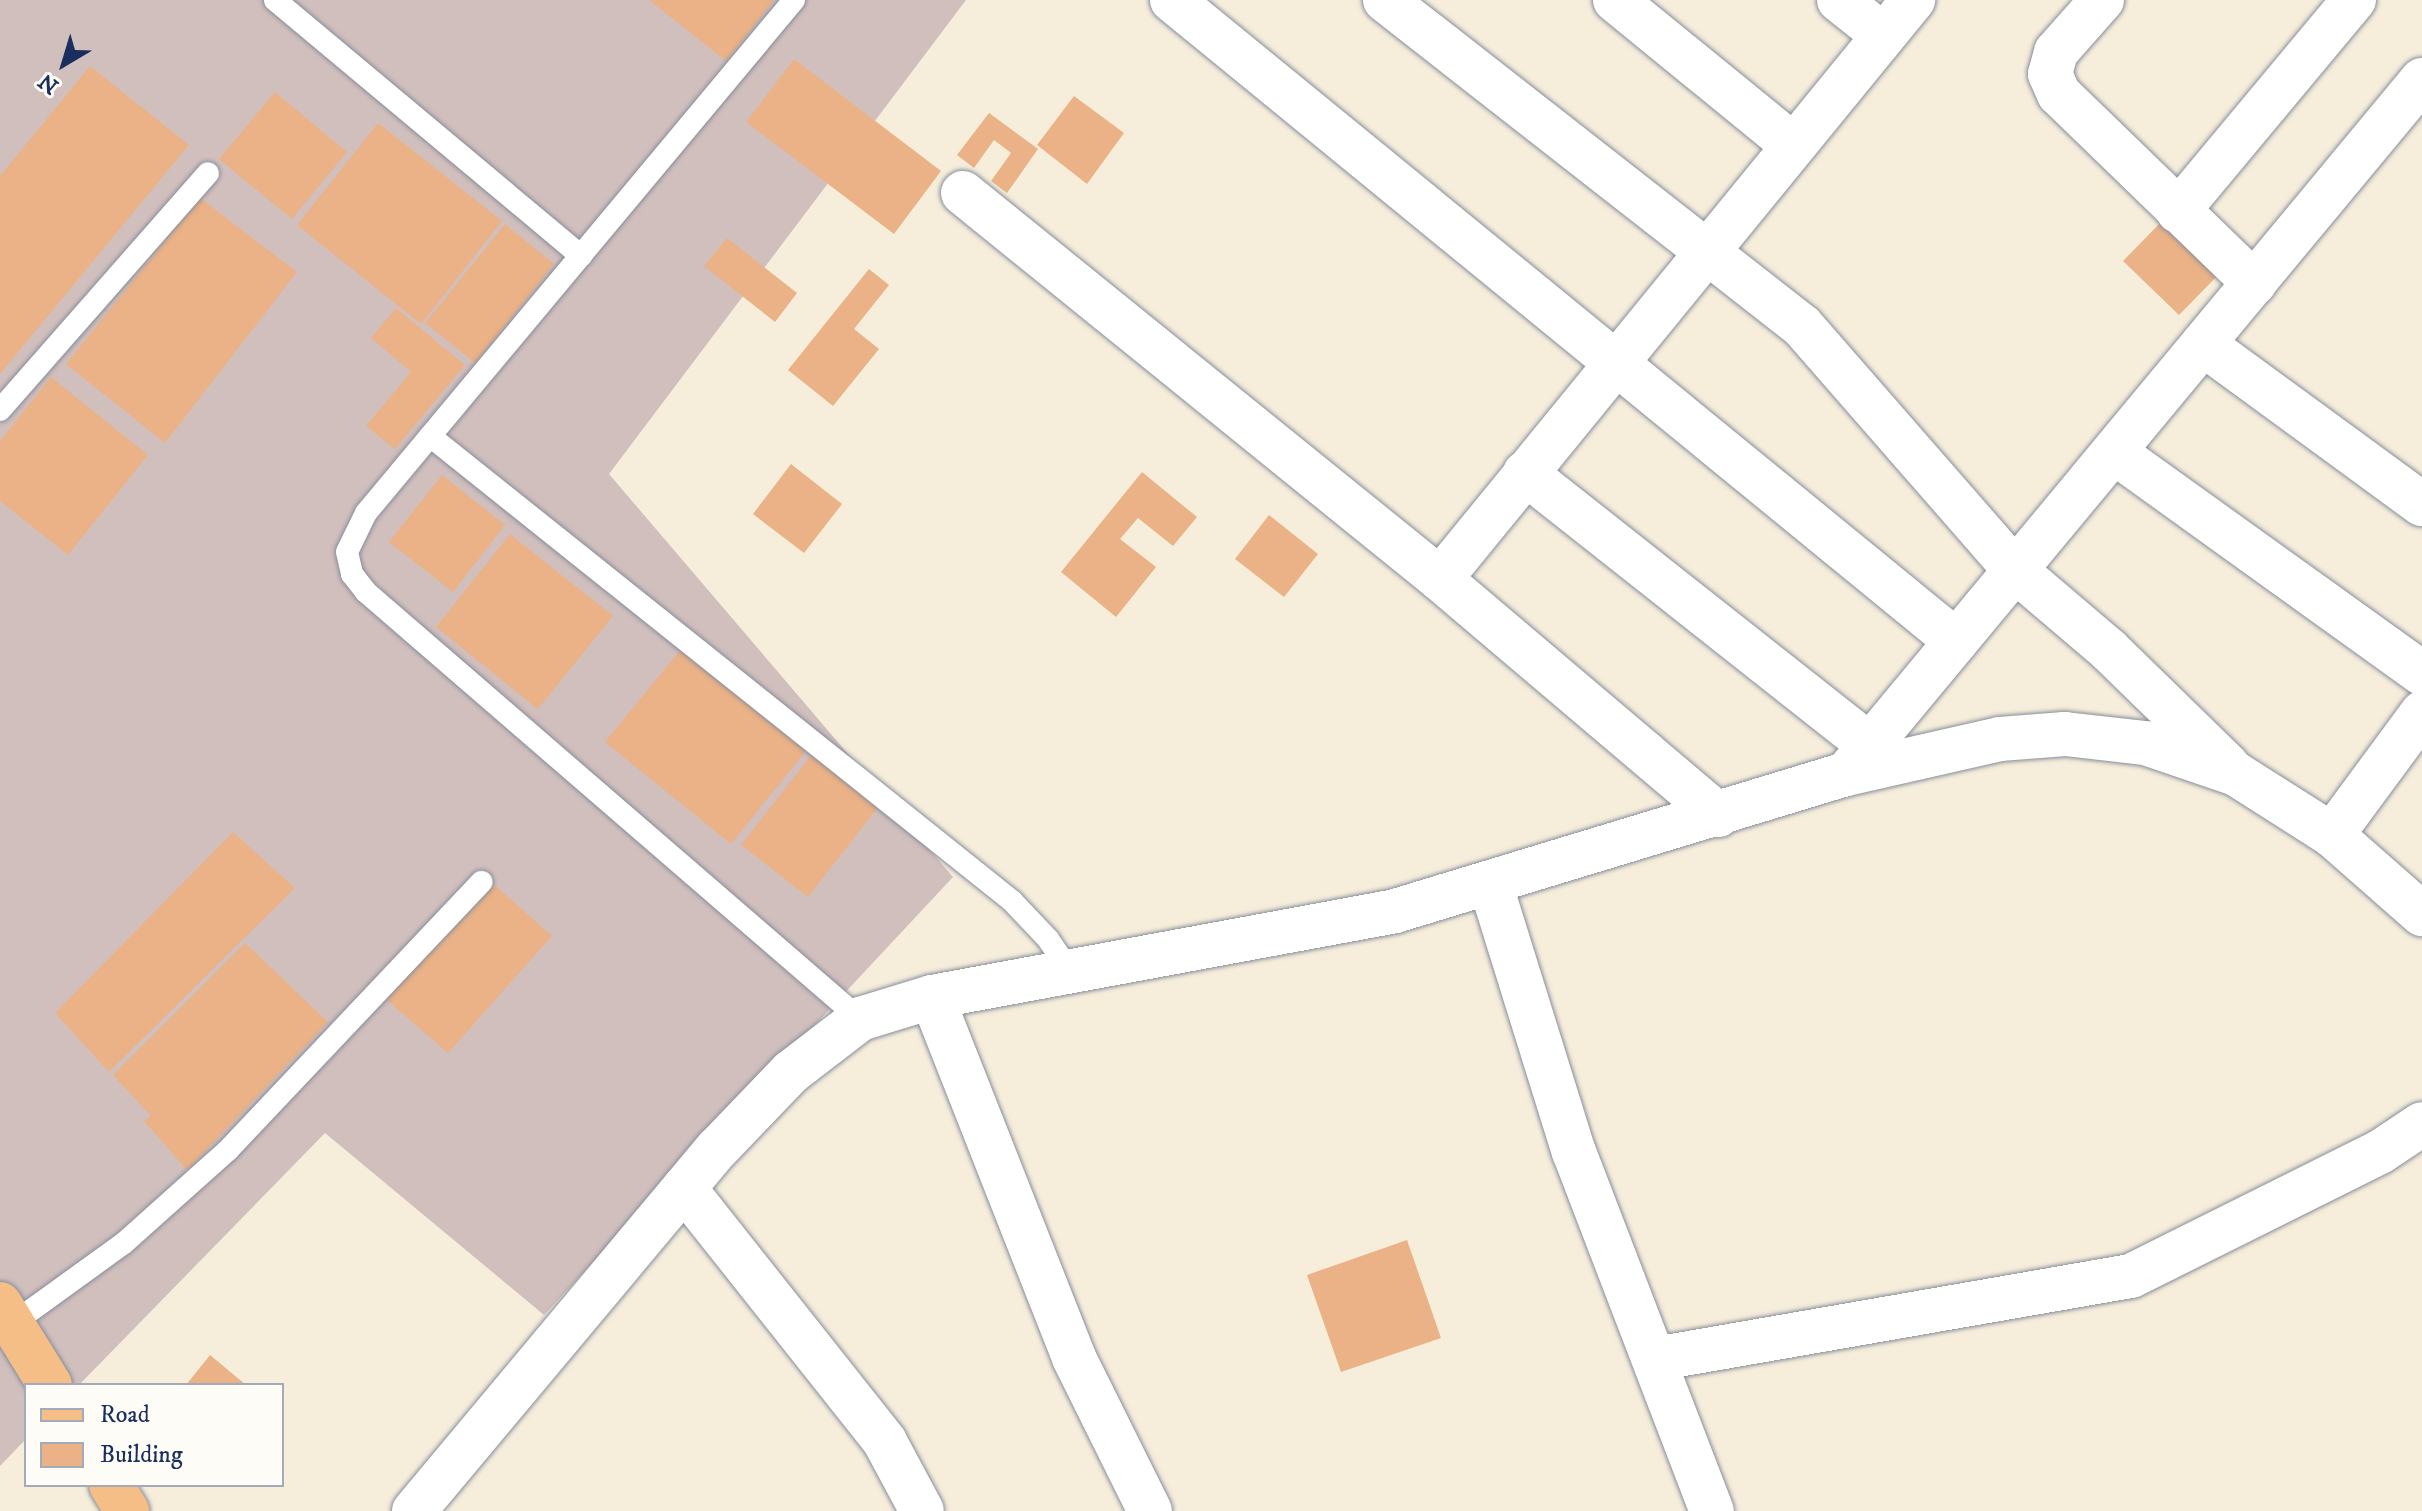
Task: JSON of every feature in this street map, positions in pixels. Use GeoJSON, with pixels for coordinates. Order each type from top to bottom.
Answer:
{"type":"FeatureCollection","features":[{"type":"Feature","properties":{"kind":"main road"},"geometry":{"type":"LineString","coordinates":[[6,1314],[49,1383]]}},
{"type":"Feature","properties":{"kind":"main road"},"geometry":{"type":"LineString","coordinates":[[112,1487],[127,1511]]}},
{"type":"Feature","properties":{"kind":"street"},"geometry":{"type":"LineString","coordinates":[[1172,0],[1956,641]]}},
{"type":"Feature","properties":{"kind":"street"},"geometry":{"type":"LineString","coordinates":[[1385,0],[1706,254],[1802,326],[2015,570],[2109,650],[2236,774],[2332,835],[2422,914]]}},
{"type":"Feature","properties":{"kind":"street"},"geometry":{"type":"LineString","coordinates":[[1615,0],[1793,145]]}},
{"type":"Feature","properties":{"kind":"street"},"geometry":{"type":"LineString","coordinates":[[1839,0],[1883,35]]}},
{"type":"Feature","properties":{"kind":"street"},"geometry":{"type":"LineString","coordinates":[[1440,579],[1913,0]]}},
{"type":"Feature","properties":{"kind":"street"},"geometry":{"type":"LineString","coordinates":[[2102,0],[2056,52],[2050,74],[2059,94],[2254,283]]}},
{"type":"Feature","properties":{"kind":"street"},"geometry":{"type":"LineString","coordinates":[[2178,211],[2354,0]]}},
{"type":"Feature","properties":{"kind":"street"},"geometry":{"type":"LineString","coordinates":[[1858,760],[2422,80]]}},
{"type":"Feature","properties":{"kind":"street"},"geometry":{"type":"LineString","coordinates":[[963,193],[1440,579],[1718,815]]}},
{"type":"Feature","properties":{"kind":"street"},"geometry":{"type":"LineString","coordinates":[[2203,344],[2422,504]]}},
{"type":"Feature","properties":{"kind":"street"},"geometry":{"type":"LineString","coordinates":[[2114,452],[2422,673]]}},
{"type":"Feature","properties":{"kind":"street"},"geometry":{"type":"LineString","coordinates":[[1525,473],[1858,760]]}},
{"type":"Feature","properties":{"kind":"street"},"geometry":{"type":"LineString","coordinates":[[2332,835],[2422,713]]}},
{"type":"Feature","properties":{"kind":"street"},"geometry":{"type":"LineString","coordinates":[[414,1511],[684,1188],[791,1072],[860,1019],[932,997],[1395,911],[1718,815],[1858,760],[2000,739],[2065,734],[2145,743],[2236,774]]}},
{"type":"Feature","properties":{"kind":"street"},"geometry":{"type":"LineString","coordinates":[[1490,883],[1574,1152],[1712,1511]]}},
{"type":"Feature","properties":{"kind":"street"},"geometry":{"type":"LineString","coordinates":[[932,997],[1074,1358],[1150,1511]]}},
{"type":"Feature","properties":{"kind":"street"},"geometry":{"type":"LineString","coordinates":[[1655,1359],[2131,1276],[2380,1152],[2422,1124]]}},
{"type":"Feature","properties":{"kind":"street"},"geometry":{"type":"LineString","coordinates":[[684,1188],[885,1442],[922,1511]]}},
{"type":"Feature","properties":{"kind":"lane"},"geometry":{"type":"LineString","coordinates":[[275,0],[581,256]]}},
{"type":"Feature","properties":{"kind":"lane"},"geometry":{"type":"LineString","coordinates":[[794,0],[353,531],[347,552],[352,574],[860,1019]]}},
{"type":"Feature","properties":{"kind":"lane"},"geometry":{"type":"LineString","coordinates":[[0,410],[208,173]]}},
{"type":"Feature","properties":{"kind":"lane"},"geometry":{"type":"LineString","coordinates":[[430,436],[1012,901],[1048,939],[1070,972]]}},
{"type":"Feature","properties":{"kind":"lane"},"geometry":{"type":"LineString","coordinates":[[6,1314],[124,1243],[228,1150],[481,882]]}},
{"type":"Feature","properties":{"kind":"shaded area"},"geometry":{"type":"Polygon","coordinates":[[[0,0],[966,0],[609,474],[953,877],[544,1315],[325,1133],[81,1383],[24,1383],[24,1441],[0,1466],[0,0]]]}},
{"type":"Feature","properties":{"kind":"building"},"geometry":{"type":"Polygon","coordinates":[[[649,0],[774,0],[726,61],[649,0]]]}},
{"type":"Feature","properties":{"kind":"building"},"geometry":{"type":"Polygon","coordinates":[[[794,59],[941,171],[894,234],[746,122],[794,59]]]}},
{"type":"Feature","properties":{"kind":"building"},"geometry":{"type":"Polygon","coordinates":[[[90,66],[189,145],[0,374],[0,176],[90,66]]]}},
{"type":"Feature","properties":{"kind":"building"},"geometry":{"type":"Polygon","coordinates":[[[275,92],[347,152],[292,219],[219,159],[275,92]]]}},
{"type":"Feature","properties":{"kind":"building"},"geometry":{"type":"Polygon","coordinates":[[[1074,96],[1124,133],[1087,184],[1037,145],[1074,96]]]}},
{"type":"Feature","properties":{"kind":"building"},"geometry":{"type":"Polygon","coordinates":[[[989,113],[1038,149],[1007,193],[991,181],[1011,153],[994,140],[974,168],[957,155],[989,113]]]}},
{"type":"Feature","properties":{"kind":"building"},"geometry":{"type":"Polygon","coordinates":[[[378,123],[502,221],[421,324],[297,225],[378,123]]]}},
{"type":"Feature","properties":{"kind":"building"},"geometry":{"type":"Polygon","coordinates":[[[200,198],[297,272],[165,443],[66,364],[200,198]]]}},
{"type":"Feature","properties":{"kind":"building"},"geometry":{"type":"Polygon","coordinates":[[[2166,217],[2222,271],[2179,315],[2123,261],[2166,217]]]}},
{"type":"Feature","properties":{"kind":"building"},"geometry":{"type":"Polygon","coordinates":[[[505,224],[554,264],[475,363],[425,323],[505,224]]]}},
{"type":"Feature","properties":{"kind":"building"},"geometry":{"type":"Polygon","coordinates":[[[727,238],[797,293],[775,322],[704,266],[727,238]]]}},
{"type":"Feature","properties":{"kind":"building"},"geometry":{"type":"Polygon","coordinates":[[[869,269],[889,285],[854,329],[879,349],[833,406],[788,370],[869,269]]]}},
{"type":"Feature","properties":{"kind":"building"},"geometry":{"type":"Polygon","coordinates":[[[396,308],[465,365],[395,449],[366,426],[411,372],[371,338],[396,308]]]}},
{"type":"Feature","properties":{"kind":"building"},"geometry":{"type":"Polygon","coordinates":[[[51,377],[148,455],[68,555],[0,501],[0,441],[51,377]]]}},
{"type":"Feature","properties":{"kind":"building"},"geometry":{"type":"Polygon","coordinates":[[[791,464],[842,504],[804,553],[753,514],[791,464]]]}},
{"type":"Feature","properties":{"kind":"building"},"geometry":{"type":"Polygon","coordinates":[[[1142,472],[1197,517],[1173,546],[1138,518],[1120,539],[1156,567],[1116,617],[1061,572],[1142,472]]]}},
{"type":"Feature","properties":{"kind":"building"},"geometry":{"type":"Polygon","coordinates":[[[442,475],[505,525],[453,592],[389,542],[442,475]]]}},
{"type":"Feature","properties":{"kind":"building"},"geometry":{"type":"Polygon","coordinates":[[[1269,515],[1318,554],[1284,597],[1235,559],[1269,515]]]}},
{"type":"Feature","properties":{"kind":"building"},"geometry":{"type":"Polygon","coordinates":[[[510,534],[613,616],[538,709],[436,627],[510,534]]]}},
{"type":"Feature","properties":{"kind":"building"},"geometry":{"type":"Polygon","coordinates":[[[681,649],[806,751],[731,844],[605,742],[681,649]]]}},
{"type":"Feature","properties":{"kind":"building"},"geometry":{"type":"Polygon","coordinates":[[[816,749],[883,801],[808,897],[741,845],[816,749]]]}},
{"type":"Feature","properties":{"kind":"building"},"geometry":{"type":"Polygon","coordinates":[[[233,832],[295,888],[109,1072],[55,1013],[233,832]]]}},
{"type":"Feature","properties":{"kind":"building"},"geometry":{"type":"Polygon","coordinates":[[[491,882],[552,936],[448,1053],[387,1000],[491,882]]]}},
{"type":"Feature","properties":{"kind":"building"},"geometry":{"type":"Polygon","coordinates":[[[245,943],[328,1022],[187,1170],[144,1121],[151,1116],[113,1075],[245,943]]]}},
{"type":"Feature","properties":{"kind":"building"},"geometry":{"type":"Polygon","coordinates":[[[1407,1240],[1441,1338],[1341,1372],[1307,1275],[1407,1240]]]}},
{"type":"Feature","properties":{"kind":"building"},"geometry":{"type":"Polygon","coordinates":[[[210,1355],[244,1383],[188,1383],[210,1355]]]}}]}
